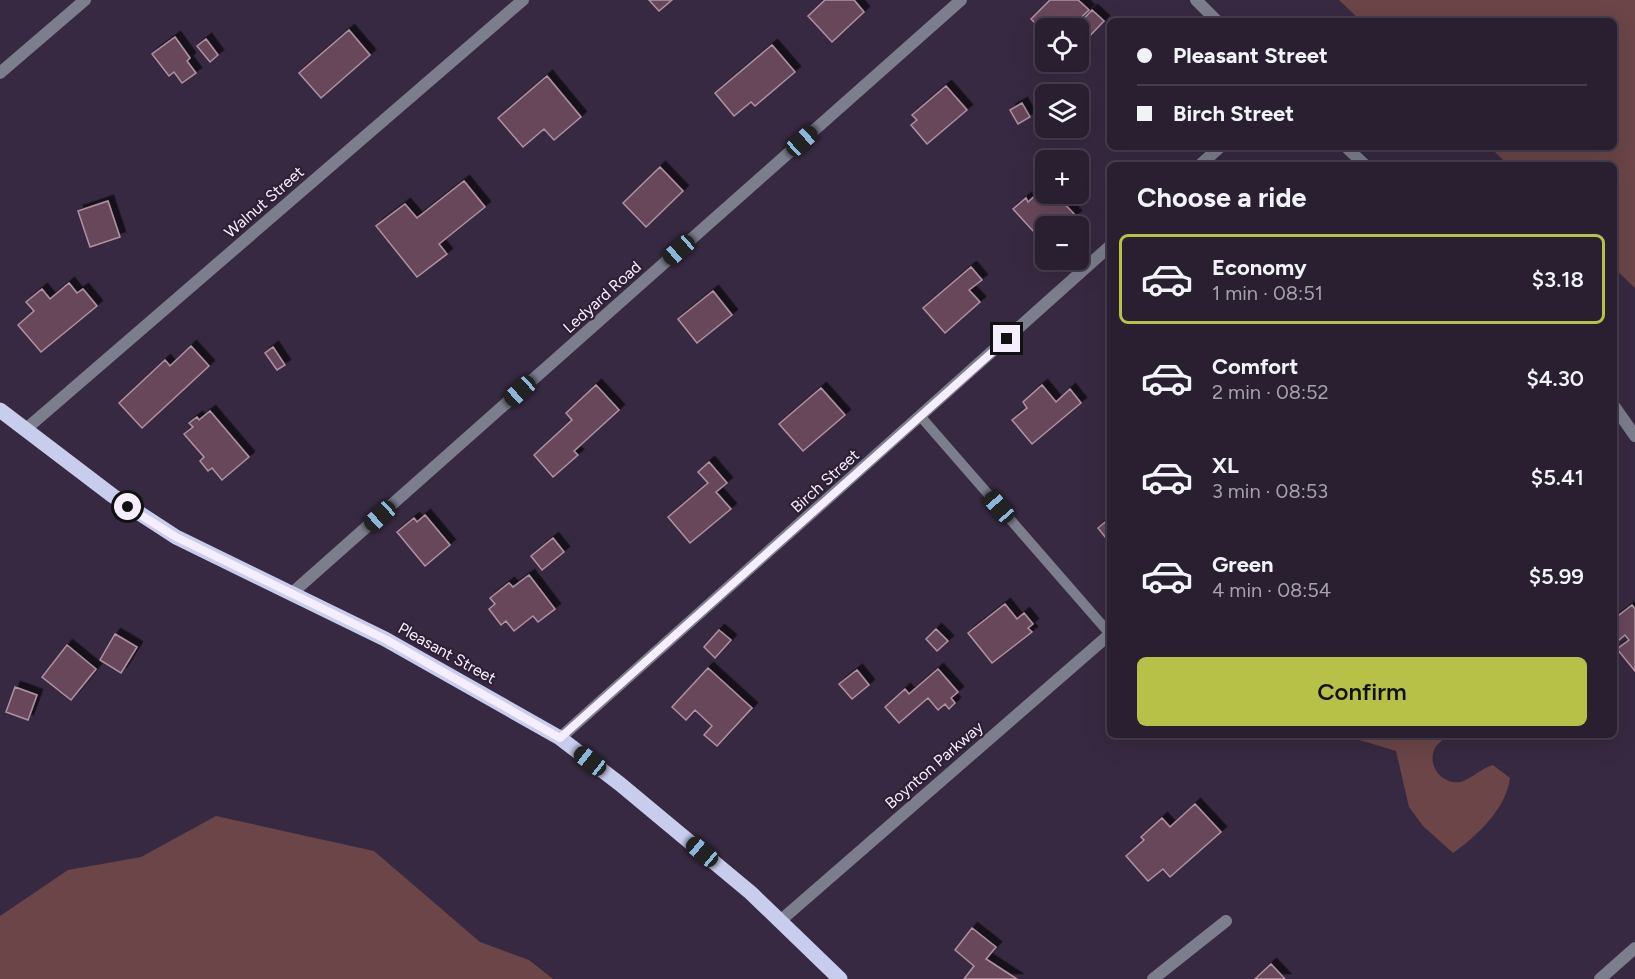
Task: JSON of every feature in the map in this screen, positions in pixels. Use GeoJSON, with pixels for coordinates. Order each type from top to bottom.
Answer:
{"type":"FeatureCollection","features":[{"type":"Feature","properties":{"kind":"main road","name":"Pleasant Street"},"geometry":{"type":"LineString","coordinates":[[0,410],[113,496],[176,537],[385,639],[560,738],[638,799],[780,921],[840,979]]}},
{"type":"Feature","properties":{"kind":"street"},"geometry":{"type":"LineString","coordinates":[[0,73],[85,0]]}},
{"type":"Feature","properties":{"kind":"street","name":"Walnut Street"},"geometry":{"type":"LineString","coordinates":[[26,429],[523,0]]}},
{"type":"Feature","properties":{"kind":"street","name":"Ledyard Road"},"geometry":{"type":"LineString","coordinates":[[291,594],[961,0]]}},
{"type":"Feature","properties":{"kind":"street"},"geometry":{"type":"LineString","coordinates":[[1196,0],[1214,18]]}},
{"type":"Feature","properties":{"kind":"street"},"geometry":{"type":"LineString","coordinates":[[1203,162],[1217,150]]}},
{"type":"Feature","properties":{"kind":"street"},"geometry":{"type":"LineString","coordinates":[[1349,150],[1362,162]]}},
{"type":"Feature","properties":{"kind":"street","name":"Birch Street"},"geometry":{"type":"LineString","coordinates":[[560,738],[1107,249]]}},
{"type":"Feature","properties":{"kind":"street"},"geometry":{"type":"LineString","coordinates":[[1617,410],[1635,436]]}},
{"type":"Feature","properties":{"kind":"street","name":"Boynton Parkway"},"geometry":{"type":"LineString","coordinates":[[780,921],[1107,637]]}},
{"type":"Feature","properties":{"kind":"street"},"geometry":{"type":"LineString","coordinates":[[1153,979],[1226,921]]}},
{"type":"Feature","properties":{"kind":"street"},"geometry":{"type":"LineString","coordinates":[[1600,979],[1635,948]]}},
{"type":"Feature","properties":{"kind":"lane"},"geometry":{"type":"LineString","coordinates":[[921,417],[1107,631]]}},
{"type":"Feature","properties":{"kind":"shaded area"},"geometry":{"type":"Polygon","coordinates":[[[1339,0],[1635,0],[1635,288],[1617,271],[1617,162],[1505,162],[1493,150],[1617,150],[1617,18],[1358,18],[1339,0]]]}},
{"type":"Feature","properties":{"kind":"shaded area"},"geometry":{"type":"Polygon","coordinates":[[[1353,738],[1445,738],[1436,746],[1433,755],[1434,767],[1438,773],[1448,780],[1460,782],[1493,765],[1510,778],[1503,800],[1481,830],[1453,853],[1423,826],[1409,807],[1396,751],[1353,738]]]}},
{"type":"Feature","properties":{"kind":"shaded area"},"geometry":{"type":"Polygon","coordinates":[[[216,816],[374,851],[480,942],[529,960],[553,979],[0,979],[0,916],[68,870],[141,857],[216,816]]]}},
{"type":"Feature","properties":{"kind":"building"},"geometry":{"type":"Polygon","coordinates":[[[649,0],[672,0],[659,11],[649,0]]]}},
{"type":"Feature","properties":{"kind":"building"},"geometry":{"type":"Polygon","coordinates":[[[825,0],[854,0],[864,12],[832,42],[808,16],[825,0]]]}},
{"type":"Feature","properties":{"kind":"building"},"geometry":{"type":"Polygon","coordinates":[[[1050,0],[1078,0],[1089,10],[1081,18],[1035,18],[1035,23],[1031,19],[1050,0]]]}},
{"type":"Feature","properties":{"kind":"building"},"geometry":{"type":"Polygon","coordinates":[[[1092,10],[1104,21],[1089,37],[1089,18],[1084,18],[1092,10]]]}},
{"type":"Feature","properties":{"kind":"building"},"geometry":{"type":"Polygon","coordinates":[[[349,30],[370,55],[321,98],[299,73],[349,30]]]}},
{"type":"Feature","properties":{"kind":"building"},"geometry":{"type":"Polygon","coordinates":[[[175,37],[190,58],[187,61],[196,73],[182,83],[174,72],[169,76],[152,54],[175,37]]]}},
{"type":"Feature","properties":{"kind":"building"},"geometry":{"type":"Polygon","coordinates":[[[206,39],[218,55],[210,62],[197,46],[206,39]]]}},
{"type":"Feature","properties":{"kind":"building"},"geometry":{"type":"Polygon","coordinates":[[[772,45],[795,72],[755,106],[751,102],[734,116],[715,93],[772,45]]]}},
{"type":"Feature","properties":{"kind":"building"},"geometry":{"type":"Polygon","coordinates":[[[547,76],[581,117],[554,140],[544,129],[523,147],[498,118],[547,76]]]}},
{"type":"Feature","properties":{"kind":"building"},"geometry":{"type":"Polygon","coordinates":[[[946,86],[967,110],[927,144],[911,125],[917,120],[912,115],[946,86]]]}},
{"type":"Feature","properties":{"kind":"building"},"geometry":{"type":"Polygon","coordinates":[[[1022,103],[1030,117],[1018,124],[1010,110],[1022,103]]]}},
{"type":"Feature","properties":{"kind":"building"},"geometry":{"type":"Polygon","coordinates":[[[660,167],[683,191],[646,227],[623,203],[660,167]]]}},
{"type":"Feature","properties":{"kind":"building"},"geometry":{"type":"Polygon","coordinates":[[[464,181],[485,207],[439,244],[447,254],[417,277],[376,226],[405,204],[417,218],[464,181]]]}},
{"type":"Feature","properties":{"kind":"building"},"geometry":{"type":"Polygon","coordinates":[[[1035,196],[1035,204],[1065,204],[1076,216],[1035,216],[1035,233],[1013,209],[1026,198],[1028,202],[1035,196]]]}},
{"type":"Feature","properties":{"kind":"building"},"geometry":{"type":"Polygon","coordinates":[[[108,201],[120,237],[90,247],[78,211],[108,201]]]}},
{"type":"Feature","properties":{"kind":"building"},"geometry":{"type":"Polygon","coordinates":[[[971,267],[982,280],[969,290],[980,302],[945,333],[923,308],[971,267]]]}},
{"type":"Feature","properties":{"kind":"building"},"geometry":{"type":"Polygon","coordinates":[[[69,283],[77,293],[83,289],[97,306],[41,352],[18,325],[34,311],[26,302],[42,289],[50,299],[69,283]]]}},
{"type":"Feature","properties":{"kind":"building"},"geometry":{"type":"Polygon","coordinates":[[[713,291],[732,315],[697,343],[678,319],[713,291]]]}},
{"type":"Feature","properties":{"kind":"building"},"geometry":{"type":"Polygon","coordinates":[[[191,346],[209,366],[142,428],[119,403],[165,360],[170,366],[191,346]]]}},
{"type":"Feature","properties":{"kind":"building"},"geometry":{"type":"Polygon","coordinates":[[[273,347],[285,365],[277,370],[265,353],[273,347]]]}},
{"type":"Feature","properties":{"kind":"building"},"geometry":{"type":"Polygon","coordinates":[[[596,385],[619,410],[574,451],[578,455],[553,477],[534,455],[572,420],[566,413],[596,385]]]}},
{"type":"Feature","properties":{"kind":"building"},"geometry":{"type":"Polygon","coordinates":[[[1042,385],[1056,402],[1070,389],[1081,403],[1032,444],[1012,420],[1027,408],[1023,402],[1042,385]]]}},
{"type":"Feature","properties":{"kind":"building"},"geometry":{"type":"Polygon","coordinates":[[[821,388],[845,415],[803,451],[779,424],[821,388]]]}},
{"type":"Feature","properties":{"kind":"building"},"geometry":{"type":"Polygon","coordinates":[[[210,411],[249,457],[222,480],[212,468],[208,471],[200,461],[204,457],[184,434],[193,427],[189,423],[197,417],[199,420],[210,411]]]}},
{"type":"Feature","properties":{"kind":"building"},"geometry":{"type":"Polygon","coordinates":[[[709,462],[727,483],[716,492],[731,509],[690,543],[668,517],[708,483],[698,472],[709,462]]]}},
{"type":"Feature","properties":{"kind":"building"},"geometry":{"type":"Polygon","coordinates":[[[425,515],[450,545],[425,566],[397,532],[414,518],[417,522],[425,515]]]}},
{"type":"Feature","properties":{"kind":"building"},"geometry":{"type":"Polygon","coordinates":[[[1107,520],[1107,539],[1098,528],[1107,520]]]}},
{"type":"Feature","properties":{"kind":"building"},"geometry":{"type":"Polygon","coordinates":[[[553,538],[564,552],[542,570],[531,556],[553,538]]]}},
{"type":"Feature","properties":{"kind":"building"},"geometry":{"type":"Polygon","coordinates":[[[529,575],[555,609],[538,622],[533,616],[514,631],[506,621],[501,625],[489,609],[495,604],[490,598],[509,583],[513,587],[529,575]]]}},
{"type":"Feature","properties":{"kind":"building"},"geometry":{"type":"Polygon","coordinates":[[[1005,604],[1017,619],[1024,613],[1033,624],[1028,628],[1032,632],[992,663],[968,633],[1005,604]]]}},
{"type":"Feature","properties":{"kind":"building"},"geometry":{"type":"Polygon","coordinates":[[[1632,605],[1635,609],[1635,671],[1617,649],[1629,640],[1625,635],[1617,640],[1617,617],[1632,605]]]}},
{"type":"Feature","properties":{"kind":"building"},"geometry":{"type":"Polygon","coordinates":[[[936,629],[948,641],[937,651],[926,639],[936,629]]]}},
{"type":"Feature","properties":{"kind":"building"},"geometry":{"type":"Polygon","coordinates":[[[719,630],[731,640],[715,658],[704,647],[719,630]]]}},
{"type":"Feature","properties":{"kind":"building"},"geometry":{"type":"Polygon","coordinates":[[[115,634],[137,647],[121,673],[100,660],[115,634]]]}},
{"type":"Feature","properties":{"kind":"building"},"geometry":{"type":"Polygon","coordinates":[[[67,645],[96,669],[71,700],[42,677],[67,645]]]}},
{"type":"Feature","properties":{"kind":"building"},"geometry":{"type":"Polygon","coordinates":[[[708,668],[752,708],[717,746],[704,735],[712,726],[695,710],[686,720],[672,707],[708,668]]]}},
{"type":"Feature","properties":{"kind":"building"},"geometry":{"type":"Polygon","coordinates":[[[938,669],[958,692],[951,698],[955,703],[949,709],[945,704],[938,710],[928,698],[899,723],[885,707],[905,689],[909,694],[938,669]]]}},
{"type":"Feature","properties":{"kind":"building"},"geometry":{"type":"Polygon","coordinates":[[[857,670],[869,685],[852,699],[839,684],[857,670]]]}},
{"type":"Feature","properties":{"kind":"building"},"geometry":{"type":"Polygon","coordinates":[[[15,687],[37,695],[28,720],[6,712],[15,687]]]}},
{"type":"Feature","properties":{"kind":"building"},"geometry":{"type":"Polygon","coordinates":[[[1195,804],[1221,832],[1170,877],[1163,869],[1148,881],[1126,856],[1144,840],[1141,837],[1162,818],[1170,827],[1195,804]]]}},
{"type":"Feature","properties":{"kind":"building"},"geometry":{"type":"Polygon","coordinates":[[[972,928],[996,947],[986,959],[1017,979],[964,979],[974,966],[955,950],[972,928]]]}},
{"type":"Feature","properties":{"kind":"building"},"geometry":{"type":"Polygon","coordinates":[[[1271,964],[1285,979],[1255,979],[1271,964]]]}},
{"type":"Feature","properties":{"kind":"route"},"geometry":{"type":"LineString","coordinates":[[128,507],[176,537],[385,639],[560,738],[1007,339]]}}]}
